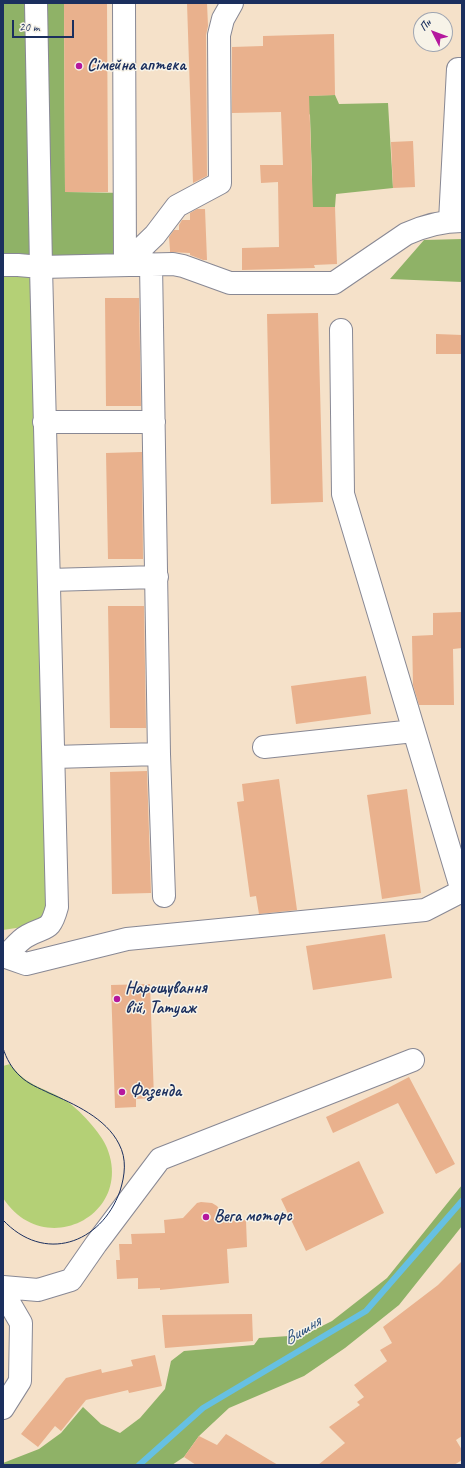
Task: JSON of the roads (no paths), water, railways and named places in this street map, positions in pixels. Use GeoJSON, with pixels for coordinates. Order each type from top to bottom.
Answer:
{"type":"FeatureCollection","features":[{"type":"Feature","properties":{"kind":"lane"},"geometry":{"type":"LineString","coordinates":[[36,3],[44,422],[57,907],[53,922],[44,929],[25,936],[4,956],[26,964],[127,939],[425,910],[462,891],[344,494],[340,330]]}},
{"type":"Feature","properties":{"kind":"lane"},"geometry":{"type":"LineString","coordinates":[[124,3],[125,264]]}},
{"type":"Feature","properties":{"kind":"lane"},"geometry":{"type":"LineString","coordinates":[[125,264],[155,235],[177,206],[220,183],[219,35],[223,19],[232,3]]}},
{"type":"Feature","properties":{"kind":"lane"},"geometry":{"type":"LineString","coordinates":[[3,265],[41,267],[173,264],[183,266],[230,283],[334,283],[406,234],[419,228],[456,221],[458,69],[462,69]]}},
{"type":"Feature","properties":{"kind":"lane"},"geometry":{"type":"LineString","coordinates":[[151,264],[159,754],[164,896]]}},
{"type":"Feature","properties":{"kind":"lane"},"geometry":{"type":"LineString","coordinates":[[44,422],[154,422]]}},
{"type":"Feature","properties":{"kind":"lane"},"geometry":{"type":"LineString","coordinates":[[49,580],[157,577]]}},
{"type":"Feature","properties":{"kind":"lane"},"geometry":{"type":"LineString","coordinates":[[264,747],[414,731]]}},
{"type":"Feature","properties":{"kind":"lane"},"geometry":{"type":"LineString","coordinates":[[54,757],[159,754]]}},
{"type":"Feature","properties":{"kind":"lane"},"geometry":{"type":"LineString","coordinates":[[3,1287],[38,1290],[71,1280],[160,1158],[413,1060]]}},
{"type":"Feature","properties":{"kind":"lane"},"geometry":{"type":"LineString","coordinates":[[3,1292],[21,1324],[21,1352],[20,1381],[3,1408]]}},
{"type":"Feature","properties":{"kind":"waterway","name":"Вишня"},"geometry":{"type":"LineString","coordinates":[[139,1465],[203,1408],[366,1311],[462,1201]]}},
{"type":"Feature","properties":{"kind":"tram line"},"geometry":{"type":"LineString","coordinates":[[3,1048],[12,1067],[23,1079],[34,1086],[79,1107],[98,1119],[119,1144],[124,1161],[123,1179],[120,1191],[111,1209],[99,1224],[85,1235],[70,1242],[53,1244],[36,1241],[19,1234],[3,1220]]}},
{"type":"Feature","properties":{"kind":"place","name":"Сімейна аптека"},"geometry":{"type":"Point","coordinates":[79,66]}},
{"type":"Feature","properties":{"kind":"place","name":"Нарощування вій, Татуаж"},"geometry":{"type":"Point","coordinates":[117,999]}},
{"type":"Feature","properties":{"kind":"place","name":"Фазенда"},"geometry":{"type":"Point","coordinates":[122,1092]}},
{"type":"Feature","properties":{"kind":"place","name":"Вега моторс"},"geometry":{"type":"Point","coordinates":[206,1217]}}]}
